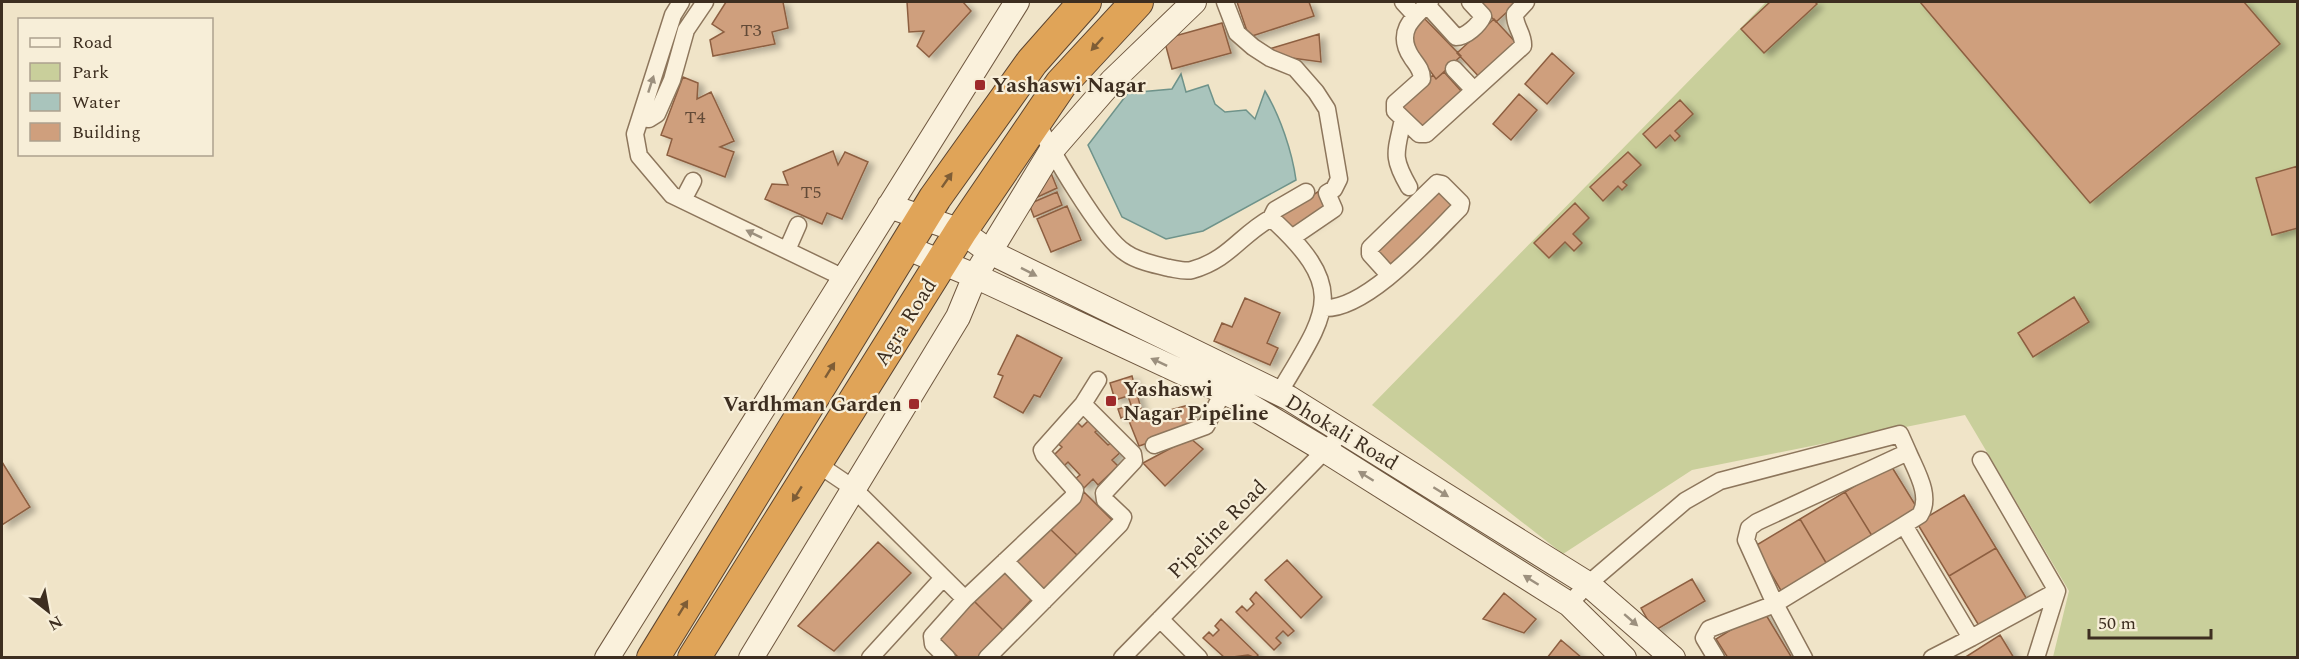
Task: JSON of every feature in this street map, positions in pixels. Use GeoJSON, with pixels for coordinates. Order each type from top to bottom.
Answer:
{"type":"FeatureCollection","features":[{"type":"Feature","properties":{"kind":"highway","name":"Agra Road"},"geometry":{"type":"LineString","coordinates":[[694,657],[942,262],[1036,120],[1061,84],[1137,2]]}},
{"type":"Feature","properties":{"kind":"highway","name":"Agra Road"},"geometry":{"type":"LineString","coordinates":[[653,657],[921,219],[1032,62],[1082,4]]}},
{"type":"Feature","properties":{"kind":"street"},"geometry":{"type":"LineString","coordinates":[[681,2],[673,15],[635,134],[639,156],[672,195],[844,278]]}},
{"type":"Feature","properties":{"kind":"street"},"geometry":{"type":"LineString","coordinates":[[640,118],[649,119],[657,114],[672,80],[686,30],[705,2]]}},
{"type":"Feature","properties":{"kind":"street"},"geometry":{"type":"LineString","coordinates":[[751,657],[958,317],[975,276],[1051,151],[1112,81],[1194,2]]}},
{"type":"Feature","properties":{"kind":"street"},"geometry":{"type":"LineString","coordinates":[[1225,2],[1238,33],[1270,58],[1295,68],[1327,109],[1339,179],[1334,189],[1327,193],[1334,209],[1293,237]]}},
{"type":"Feature","properties":{"kind":"street"},"geometry":{"type":"LineString","coordinates":[[1403,2],[1424,7],[1456,37],[1462,37],[1481,21],[1482,16],[1470,2]]}},
{"type":"Feature","properties":{"kind":"street"},"geometry":{"type":"LineString","coordinates":[[1424,7],[1402,39],[1404,46],[1422,72],[1422,79],[1395,103],[1395,111],[1419,134],[1426,134],[1523,46],[1523,40],[1514,22],[1515,14],[1526,2]]}},
{"type":"Feature","properties":{"kind":"street"},"geometry":{"type":"LineString","coordinates":[[607,657],[889,206],[1009,5]]}},
{"type":"Feature","properties":{"kind":"street"},"geometry":{"type":"LineString","coordinates":[[1454,69],[1474,90]]}},
{"type":"Feature","properties":{"kind":"street"},"geometry":{"type":"LineString","coordinates":[[1036,120],[1051,151],[1102,227],[1125,253],[1161,266],[1189,272],[1222,258],[1260,224],[1271,218],[1275,210],[1306,192]]}},
{"type":"Feature","properties":{"kind":"street"},"geometry":{"type":"LineString","coordinates":[[1403,120],[1395,155],[1397,167],[1409,187]]}},
{"type":"Feature","properties":{"kind":"street"},"geometry":{"type":"LineString","coordinates":[[683,200],[693,181]]}},
{"type":"Feature","properties":{"kind":"street"},"geometry":{"type":"LineString","coordinates":[[1323,308],[1344,306],[1360,298],[1389,275],[1460,208],[1461,203],[1442,184],[1437,183],[1370,248],[1370,254],[1389,275]]}},
{"type":"Feature","properties":{"kind":"street","name":"Dhokali Road"},"geometry":{"type":"LineString","coordinates":[[889,206],[921,219],[962,231],[990,252],[1279,393],[1344,431],[1588,584],[1672,657]]}},
{"type":"Feature","properties":{"kind":"street"},"geometry":{"type":"LineString","coordinates":[[1271,218],[1293,237],[1312,260],[1322,282],[1323,308],[1317,330],[1279,393]]}},
{"type":"Feature","properties":{"kind":"street"},"geometry":{"type":"LineString","coordinates":[[787,250],[798,225]]}},
{"type":"Feature","properties":{"kind":"street","name":"Dhokali Road"},"geometry":{"type":"LineString","coordinates":[[905,247],[975,276],[1223,392],[1326,451],[1569,604],[1624,657]]}},
{"type":"Feature","properties":{"kind":"street"},"geometry":{"type":"LineString","coordinates":[[1190,376],[1203,356]]}},
{"type":"Feature","properties":{"kind":"street"},"geometry":{"type":"LineString","coordinates":[[947,657],[933,644],[932,636],[966,599],[1073,497],[1075,490],[1042,450],[1083,404],[1098,380]]}},
{"type":"Feature","properties":{"kind":"street"},"geometry":{"type":"LineString","coordinates":[[1155,445],[1206,426],[1223,392]]}},
{"type":"Feature","properties":{"kind":"street"},"geometry":{"type":"LineString","coordinates":[[987,657],[1044,602],[1120,524],[1123,518],[1106,500],[1104,493],[1134,461],[1133,454],[1083,404]]}},
{"type":"Feature","properties":{"kind":"street","name":"Pipeline Road"},"geometry":{"type":"LineString","coordinates":[[1122,657],[1344,431]]}},
{"type":"Feature","properties":{"kind":"street"},"geometry":{"type":"LineString","coordinates":[[1569,604],[1588,584],[1685,501],[1720,481],[1900,434],[1924,489],[1920,515],[1775,604],[1709,629],[1704,638],[1716,657]]}},
{"type":"Feature","properties":{"kind":"street"},"geometry":{"type":"LineString","coordinates":[[1804,657],[1775,604],[1746,540],[1749,528],[1757,522],[1908,452]]}},
{"type":"Feature","properties":{"kind":"street"},"geometry":{"type":"LineString","coordinates":[[1981,460],[2056,591],[2036,657]]}},
{"type":"Feature","properties":{"kind":"street"},"geometry":{"type":"LineString","coordinates":[[816,463],[853,488],[966,599]]}},
{"type":"Feature","properties":{"kind":"street"},"geometry":{"type":"LineString","coordinates":[[1904,525],[1971,638]]}},
{"type":"Feature","properties":{"kind":"street"},"geometry":{"type":"LineString","coordinates":[[1005,561],[1044,602]]}},
{"type":"Feature","properties":{"kind":"street"},"geometry":{"type":"LineString","coordinates":[[870,657],[943,578]]}},
{"type":"Feature","properties":{"kind":"street"},"geometry":{"type":"LineString","coordinates":[[1932,657],[2056,591]]}},
{"type":"Feature","properties":{"kind":"street"},"geometry":{"type":"LineString","coordinates":[[1160,619],[1200,657]]}},
{"type":"Feature","properties":{"kind":"green space"},"geometry":{"type":"Polygon","coordinates":[[[1766,2],[2297,2],[2297,657],[2053,657],[2069,591],[1965,415],[1692,470],[1563,554],[1372,405],[1766,2]]]}},
{"type":"Feature","properties":{"kind":"water"},"geometry":{"type":"Polygon","coordinates":[[[1181,74],[1186,92],[1208,85],[1215,104],[1225,112],[1246,110],[1255,119],[1265,91],[1285,134],[1296,180],[1203,231],[1166,239],[1122,217],[1088,145],[1128,93],[1172,89],[1181,74]]]}},
{"type":"Feature","properties":{"kind":"building"},"geometry":{"type":"Polygon","coordinates":[[[726,2],[783,2],[788,28],[772,32],[775,44],[713,56],[710,40],[724,32],[712,24],[726,2]]]}},
{"type":"Feature","properties":{"kind":"building"},"geometry":{"type":"Polygon","coordinates":[[[907,2],[963,2],[971,11],[929,57],[917,46],[924,31],[909,32],[907,2]]]}},
{"type":"Feature","properties":{"kind":"building"},"geometry":{"type":"Polygon","coordinates":[[[1237,2],[1309,2],[1314,16],[1249,37],[1237,2]]]}},
{"type":"Feature","properties":{"kind":"building"},"geometry":{"type":"Polygon","coordinates":[[[1477,2],[1518,2],[1496,22],[1477,2]]]}},
{"type":"Feature","properties":{"kind":"building"},"geometry":{"type":"Polygon","coordinates":[[[1770,2],[1815,2],[1817,4],[1764,53],[1741,29],[1770,2]]]}},
{"type":"Feature","properties":{"kind":"building"},"geometry":{"type":"Polygon","coordinates":[[[1920,2],[2244,2],[2280,44],[2090,203],[1920,2]]]}},
{"type":"Feature","properties":{"kind":"building"},"geometry":{"type":"Polygon","coordinates":[[[1422,16],[1461,56],[1436,79],[1405,37],[1422,16]]]}},
{"type":"Feature","properties":{"kind":"building"},"geometry":{"type":"Polygon","coordinates":[[[1494,19],[1519,46],[1482,80],[1457,53],[1494,19]]]}},
{"type":"Feature","properties":{"kind":"building"},"geometry":{"type":"Polygon","coordinates":[[[1222,23],[1231,53],[1172,69],[1164,39],[1222,23]]]}},
{"type":"Feature","properties":{"kind":"building"},"geometry":{"type":"Polygon","coordinates":[[[1319,34],[1321,62],[1270,55],[1269,49],[1319,34]]]}},
{"type":"Feature","properties":{"kind":"building"},"geometry":{"type":"Polygon","coordinates":[[[1552,53],[1574,73],[1547,104],[1525,84],[1552,53]]]}},
{"type":"Feature","properties":{"kind":"building"},"geometry":{"type":"Polygon","coordinates":[[[1444,72],[1462,92],[1421,131],[1398,106],[1433,75],[1436,79],[1444,72]]]}},
{"type":"Feature","properties":{"kind":"building"},"geometry":{"type":"Polygon","coordinates":[[[683,77],[698,83],[697,99],[711,92],[734,141],[720,147],[734,152],[725,177],[667,155],[672,139],[661,135],[683,77]]]}},
{"type":"Feature","properties":{"kind":"building"},"geometry":{"type":"Polygon","coordinates":[[[1519,94],[1537,110],[1511,140],[1493,124],[1519,94]]]}},
{"type":"Feature","properties":{"kind":"building"},"geometry":{"type":"Polygon","coordinates":[[[1680,100],[1693,114],[1675,131],[1680,136],[1675,141],[1670,135],[1656,148],[1643,134],[1680,100]]]}},
{"type":"Feature","properties":{"kind":"building"},"geometry":{"type":"Polygon","coordinates":[[[833,151],[838,165],[845,152],[868,162],[842,219],[827,213],[822,224],[765,199],[772,184],[788,185],[783,172],[833,151]]]}},
{"type":"Feature","properties":{"kind":"building"},"geometry":{"type":"Polygon","coordinates":[[[1628,152],[1641,165],[1623,182],[1627,185],[1622,190],[1618,186],[1603,201],[1590,187],[1628,152]]]}},
{"type":"Feature","properties":{"kind":"building"},"geometry":{"type":"Polygon","coordinates":[[[2298,166],[2298,228],[2272,235],[2256,178],[2298,166]]]}},
{"type":"Feature","properties":{"kind":"building"},"geometry":{"type":"Polygon","coordinates":[[[1049,168],[1057,188],[1027,202],[1049,168]]]}},
{"type":"Feature","properties":{"kind":"building"},"geometry":{"type":"Polygon","coordinates":[[[1440,187],[1458,205],[1390,270],[1373,252],[1440,187]]]}},
{"type":"Feature","properties":{"kind":"building"},"geometry":{"type":"Polygon","coordinates":[[[1319,191],[1330,211],[1292,235],[1281,216],[1319,191]]]}},
{"type":"Feature","properties":{"kind":"building"},"geometry":{"type":"Polygon","coordinates":[[[1057,192],[1062,205],[1034,217],[1029,204],[1057,192]]]}},
{"type":"Feature","properties":{"kind":"building"},"geometry":{"type":"Polygon","coordinates":[[[1575,203],[1589,218],[1573,234],[1582,243],[1574,251],[1565,242],[1549,258],[1534,243],[1575,203]]]}},
{"type":"Feature","properties":{"kind":"building"},"geometry":{"type":"Polygon","coordinates":[[[1067,206],[1081,240],[1051,252],[1037,219],[1067,206]]]}},
{"type":"Feature","properties":{"kind":"building"},"geometry":{"type":"Polygon","coordinates":[[[2074,297],[2089,322],[2033,357],[2018,333],[2074,297]]]}},
{"type":"Feature","properties":{"kind":"building"},"geometry":{"type":"Polygon","coordinates":[[[1245,298],[1280,313],[1267,343],[1278,348],[1270,365],[1214,341],[1222,323],[1232,327],[1245,298]]]}},
{"type":"Feature","properties":{"kind":"building"},"geometry":{"type":"Polygon","coordinates":[[[1017,335],[1062,358],[1040,397],[1034,395],[1023,413],[994,397],[1003,376],[998,374],[1017,335]]]}},
{"type":"Feature","properties":{"kind":"building"},"geometry":{"type":"Polygon","coordinates":[[[1132,376],[1142,412],[1121,418],[1118,409],[1131,405],[1128,396],[1115,400],[1110,383],[1132,376]]]}},
{"type":"Feature","properties":{"kind":"building"},"geometry":{"type":"Polygon","coordinates":[[[1189,405],[1198,426],[1139,446],[1129,421],[1189,405]]]}},
{"type":"Feature","properties":{"kind":"building"},"geometry":{"type":"Polygon","coordinates":[[[1092,417],[1101,427],[1095,432],[1108,445],[1114,440],[1123,450],[1112,460],[1118,466],[1098,485],[1093,479],[1084,488],[1075,479],[1080,475],[1068,462],[1063,467],[1053,456],[1062,447],[1055,441],[1076,421],[1082,427],[1092,417]]]}},
{"type":"Feature","properties":{"kind":"building"},"geometry":{"type":"Polygon","coordinates":[[[1190,438],[1203,449],[1165,486],[1143,463],[1190,438]]]}},
{"type":"Feature","properties":{"kind":"building"},"geometry":{"type":"Polygon","coordinates":[[[2,462],[30,507],[2,525],[2,462]]]}},
{"type":"Feature","properties":{"kind":"building"},"geometry":{"type":"Polygon","coordinates":[[[1890,464],[1919,511],[1874,539],[1845,492],[1890,464]]]}},
{"type":"Feature","properties":{"kind":"building"},"geometry":{"type":"Polygon","coordinates":[[[1084,492],[1113,521],[1078,556],[1048,527],[1084,492]]]}},
{"type":"Feature","properties":{"kind":"building"},"geometry":{"type":"Polygon","coordinates":[[[1845,492],[1874,539],[1828,566],[1800,519],[1845,492]]]}},
{"type":"Feature","properties":{"kind":"building"},"geometry":{"type":"Polygon","coordinates":[[[1964,495],[1996,548],[1949,576],[1917,523],[1964,495]]]}},
{"type":"Feature","properties":{"kind":"building"},"geometry":{"type":"Polygon","coordinates":[[[1800,519],[1828,566],[1783,594],[1755,546],[1800,519]]]}},
{"type":"Feature","properties":{"kind":"building"},"geometry":{"type":"Polygon","coordinates":[[[1048,527],[1078,556],[1043,592],[1013,563],[1048,527]]]}},
{"type":"Feature","properties":{"kind":"building"},"geometry":{"type":"Polygon","coordinates":[[[878,542],[911,573],[834,651],[798,626],[878,542]]]}},
{"type":"Feature","properties":{"kind":"building"},"geometry":{"type":"Polygon","coordinates":[[[1996,548],[2028,601],[1981,629],[1949,576],[1996,548]]]}},
{"type":"Feature","properties":{"kind":"building"},"geometry":{"type":"Polygon","coordinates":[[[1287,560],[1322,597],[1301,618],[1265,580],[1287,560]]]}},
{"type":"Feature","properties":{"kind":"building"},"geometry":{"type":"Polygon","coordinates":[[[1006,570],[1032,599],[1003,630],[974,601],[1006,570]]]}},
{"type":"Feature","properties":{"kind":"building"},"geometry":{"type":"Polygon","coordinates":[[[1692,579],[1705,601],[1654,631],[1641,608],[1692,579]]]}},
{"type":"Feature","properties":{"kind":"building"},"geometry":{"type":"Polygon","coordinates":[[[1256,592],[1294,631],[1288,636],[1283,631],[1276,638],[1281,643],[1274,650],[1236,612],[1242,606],[1247,611],[1254,604],[1250,599],[1256,592]]]}},
{"type":"Feature","properties":{"kind":"building"},"geometry":{"type":"Polygon","coordinates":[[[1504,593],[1536,619],[1524,633],[1483,619],[1504,593]]]}},
{"type":"Feature","properties":{"kind":"building"},"geometry":{"type":"Polygon","coordinates":[[[974,601],[1003,630],[977,658],[959,658],[938,637],[974,601]]]}},
{"type":"Feature","properties":{"kind":"building"},"geometry":{"type":"Polygon","coordinates":[[[1763,610],[1792,658],[1728,658],[1716,639],[1763,610]]]}},
{"type":"Feature","properties":{"kind":"building"},"geometry":{"type":"Polygon","coordinates":[[[1221,619],[1258,655],[1256,658],[1248,655],[1225,658],[1203,638],[1209,632],[1213,636],[1219,630],[1215,626],[1221,619]]]}},
{"type":"Feature","properties":{"kind":"building"},"geometry":{"type":"Polygon","coordinates":[[[2000,635],[2014,658],[1964,658],[2000,635]]]}},
{"type":"Feature","properties":{"kind":"building"},"geometry":{"type":"Polygon","coordinates":[[[1561,640],[1582,658],[1547,658],[1561,640]]]}},
{"type":"Feature","properties":{"kind":"place","name":"Yashaswi Nagar"},"geometry":{"type":"Point","coordinates":[980,85]}},
{"type":"Feature","properties":{"kind":"place","name":"Yashaswi Nagar Pipeline"},"geometry":{"type":"Point","coordinates":[1111,401]}},
{"type":"Feature","properties":{"kind":"place","name":"Vardhman Garden"},"geometry":{"type":"Point","coordinates":[914,404]}}]}
